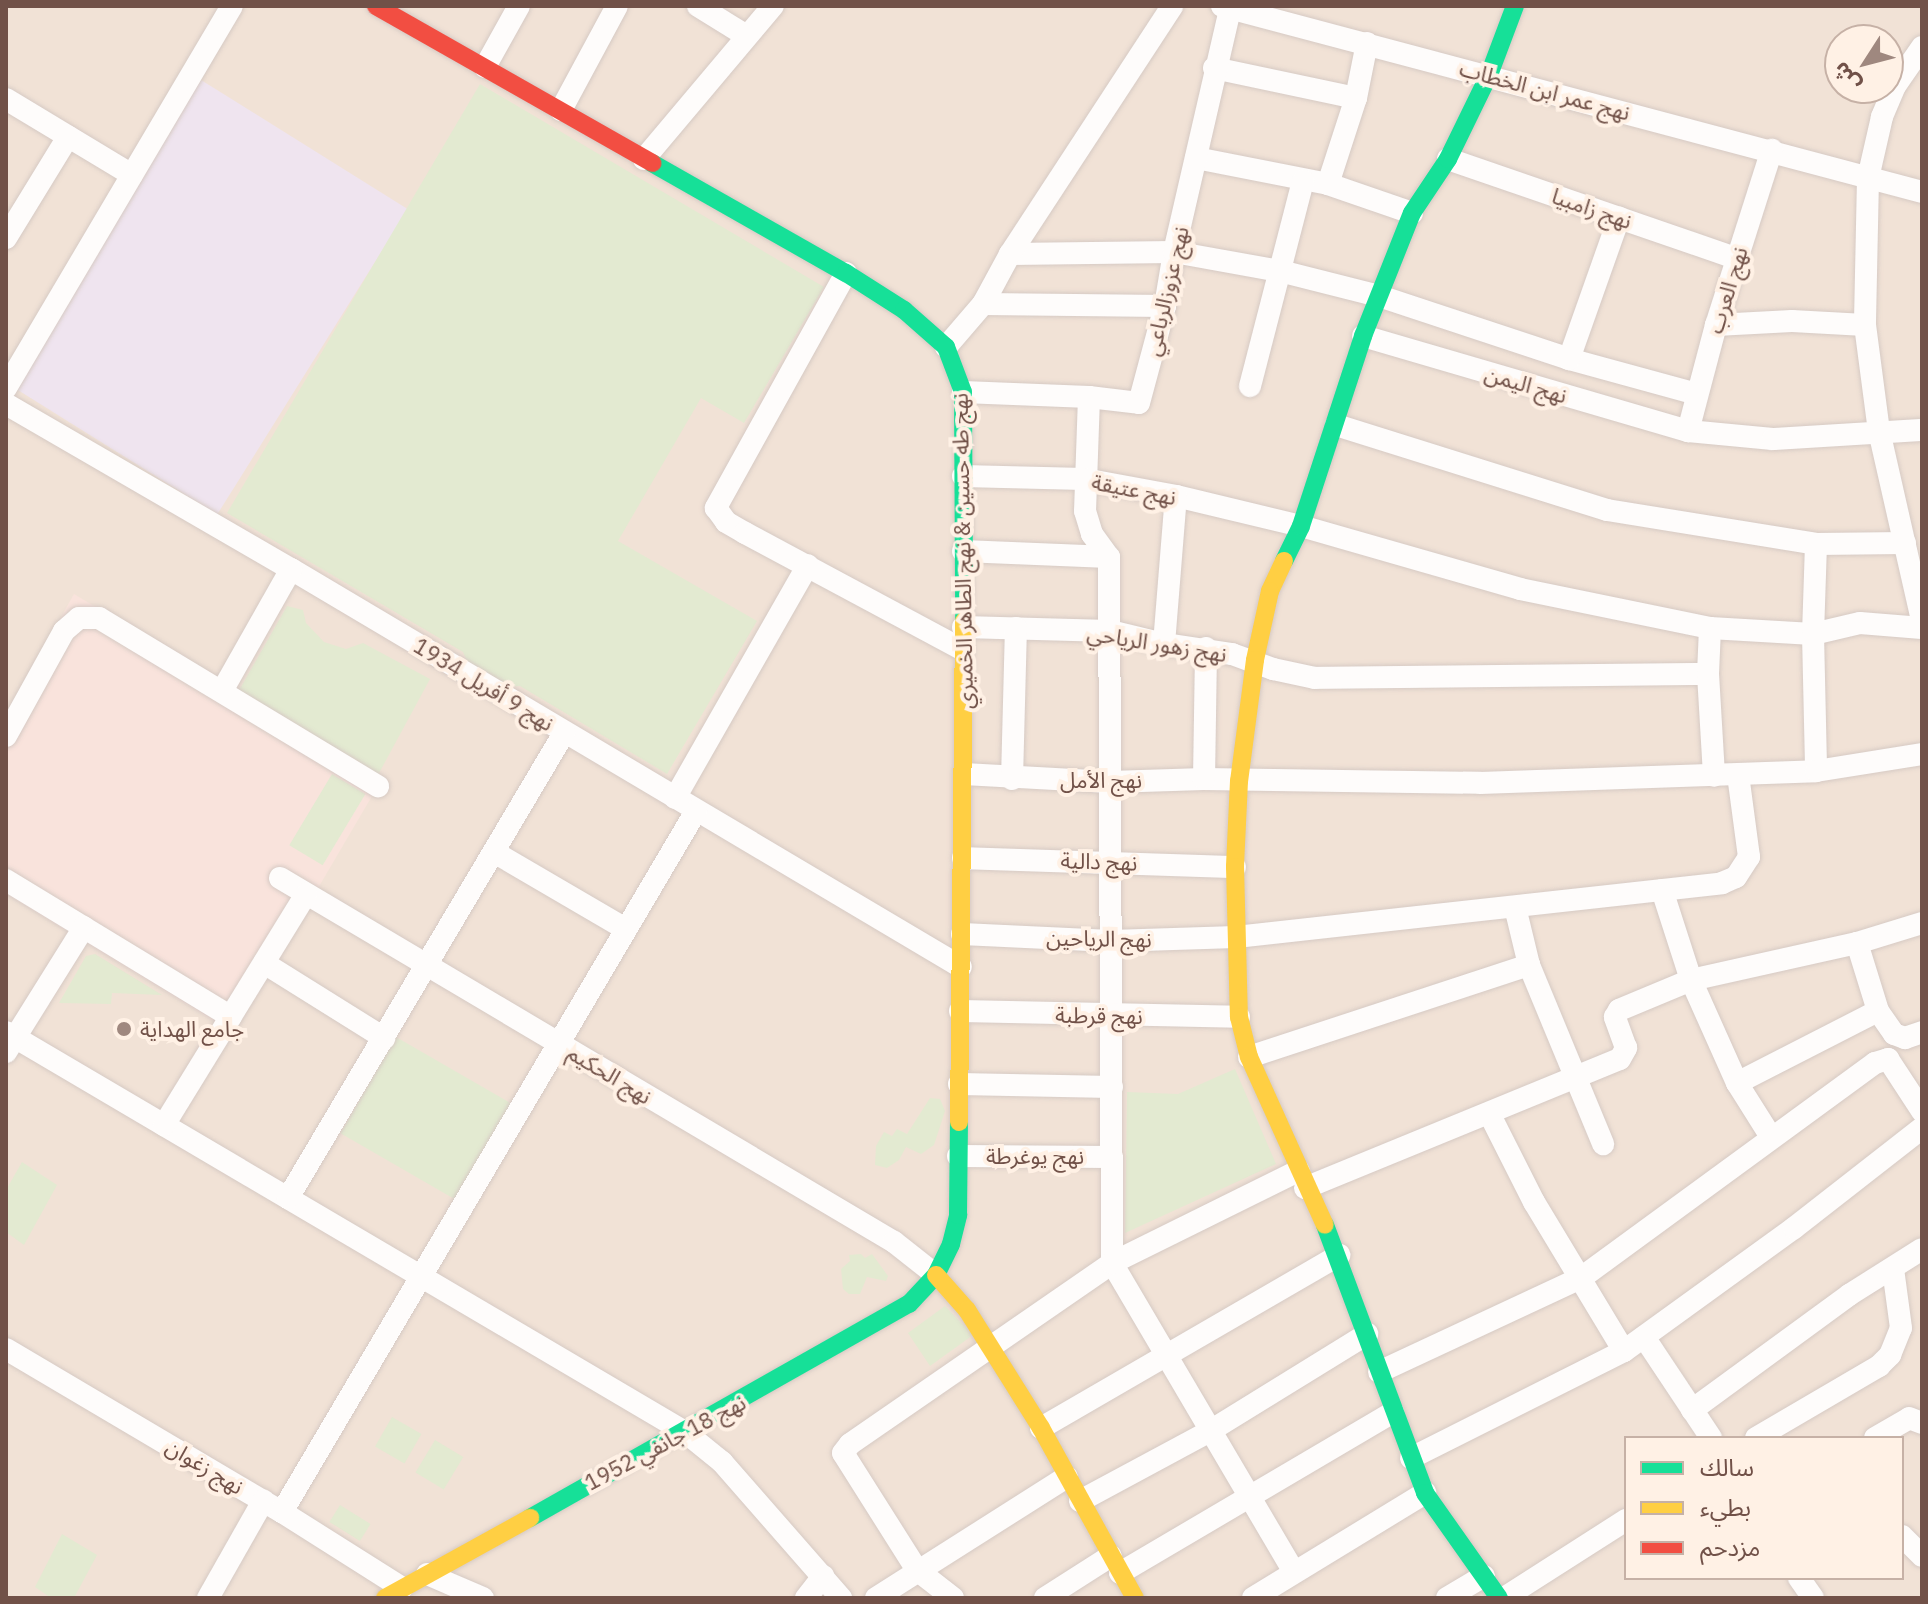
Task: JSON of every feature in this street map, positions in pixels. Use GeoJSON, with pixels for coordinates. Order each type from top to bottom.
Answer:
{"type":"FeatureCollection","features":[{"type":"Feature","properties":{"kind":"street"},"geometry":{"type":"LineString","coordinates":[[6,388],[232,6]]}},
{"type":"Feature","properties":{"kind":"street","name":"نهج طه حسين & نهج الطاهر الخميري"},"geometry":{"type":"LineString","coordinates":[[376,6],[409,14],[485,67],[846,273],[916,319],[946,347],[963,392],[964,774],[958,1215],[951,1244],[936,1275]]}},
{"type":"Feature","properties":{"kind":"street"},"geometry":{"type":"LineString","coordinates":[[485,67],[519,6]]}},
{"type":"Feature","properties":{"kind":"street"},"geometry":{"type":"LineString","coordinates":[[561,110],[617,6]]}},
{"type":"Feature","properties":{"kind":"street"},"geometry":{"type":"LineString","coordinates":[[698,6],[745,35]]}},
{"type":"Feature","properties":{"kind":"street"},"geometry":{"type":"LineString","coordinates":[[644,159],[745,35],[773,6]]}},
{"type":"Feature","properties":{"kind":"street"},"geometry":{"type":"LineString","coordinates":[[946,347],[983,304],[1010,254],[1172,6]]}},
{"type":"Feature","properties":{"kind":"street"},"geometry":{"type":"LineString","coordinates":[[1515,6],[1489,75],[1448,159],[1412,213],[1363,336],[1301,526],[1270,591],[1255,660],[1239,781],[1235,867],[1239,1017],[1249,1057],[1339,1255],[1393,1412],[1425,1493],[1484,1576],[1502,1598],[1624,1521]]}},
{"type":"Feature","properties":{"kind":"street","name":"نهج عمر ابن الخطاب"},"geometry":{"type":"LineString","coordinates":[[1227,7],[1922,192]]}},
{"type":"Feature","properties":{"kind":"street","name":"نهج عزوزالرباعي"},"geometry":{"type":"LineString","coordinates":[[963,392],[1089,397],[1139,403],[1165,306],[1227,7]]}},
{"type":"Feature","properties":{"kind":"street"},"geometry":{"type":"LineString","coordinates":[[1328,184],[1356,98],[1367,43]]}},
{"type":"Feature","properties":{"kind":"street"},"geometry":{"type":"LineString","coordinates":[[1922,47],[1895,86],[1882,117],[1868,178],[1865,325],[1879,431],[1922,620]]}},
{"type":"Feature","properties":{"kind":"street"},"geometry":{"type":"LineString","coordinates":[[1214,68],[1356,98]]}},
{"type":"Feature","properties":{"kind":"street"},"geometry":{"type":"LineString","coordinates":[[6,99],[132,175]]}},
{"type":"Feature","properties":{"kind":"street"},"geometry":{"type":"LineString","coordinates":[[6,238],[68,137]]}},
{"type":"Feature","properties":{"kind":"street","name":"نهج العرب"},"geometry":{"type":"LineString","coordinates":[[1688,431],[1736,258],[1772,150]]}},
{"type":"Feature","properties":{"kind":"street"},"geometry":{"type":"LineString","coordinates":[[1196,158],[1328,184],[1412,213]]}},
{"type":"Feature","properties":{"kind":"street","name":"نهج زامبيا"},"geometry":{"type":"LineString","coordinates":[[1448,159],[1736,258]]}},
{"type":"Feature","properties":{"kind":"street"},"geometry":{"type":"LineString","coordinates":[[1250,386],[1303,181]]}},
{"type":"Feature","properties":{"kind":"street"},"geometry":{"type":"LineString","coordinates":[[1569,359],[1619,218]]}},
{"type":"Feature","properties":{"kind":"street"},"geometry":{"type":"LineString","coordinates":[[1010,254],[1174,252],[1280,271],[1379,296],[1569,359],[1697,394]]}},
{"type":"Feature","properties":{"kind":"street"},"geometry":{"type":"LineString","coordinates":[[846,273],[716,504],[726,522],[808,565],[963,638]]}},
{"type":"Feature","properties":{"kind":"street"},"geometry":{"type":"LineString","coordinates":[[983,304],[1165,306]]}},
{"type":"Feature","properties":{"kind":"street"},"geometry":{"type":"LineString","coordinates":[[1716,325],[1792,321],[1865,325]]}},
{"type":"Feature","properties":{"kind":"street","name":"نهج اليمن"},"geometry":{"type":"LineString","coordinates":[[1363,336],[1688,431],[1773,439],[1922,430]]}},
{"type":"Feature","properties":{"kind":"street"},"geometry":{"type":"LineString","coordinates":[[1089,397],[1084,479],[1087,520],[1109,557],[1112,1263],[1294,1572]]}},
{"type":"Feature","properties":{"kind":"street","name":"نهج 9 أفريل 1934"},"geometry":{"type":"LineString","coordinates":[[6,404],[291,569],[961,967]]}},
{"type":"Feature","properties":{"kind":"street"},"geometry":{"type":"LineString","coordinates":[[1336,425],[1607,510],[1816,544],[1905,543]]}},
{"type":"Feature","properties":{"kind":"street","name":"نهج عتيقة"},"geometry":{"type":"LineString","coordinates":[[963,476],[1084,479],[1176,496],[1301,526],[1520,589],[1710,628],[1813,634],[1860,623],[1922,628]]}},
{"type":"Feature","properties":{"kind":"street"},"geometry":{"type":"LineString","coordinates":[[1164,644],[1176,496]]}},
{"type":"Feature","properties":{"kind":"street"},"geometry":{"type":"LineString","coordinates":[[1816,544],[1813,634],[1816,771]]}},
{"type":"Feature","properties":{"kind":"street"},"geometry":{"type":"LineString","coordinates":[[963,551],[1109,557]]}},
{"type":"Feature","properties":{"kind":"street"},"geometry":{"type":"LineString","coordinates":[[675,798],[808,565]]}},
{"type":"Feature","properties":{"kind":"street"},"geometry":{"type":"LineString","coordinates":[[222,691],[291,569]]}},
{"type":"Feature","properties":{"kind":"street"},"geometry":{"type":"LineString","coordinates":[[9,723],[64,631],[79,618],[89,616],[108,622],[378,786]]}},
{"type":"Feature","properties":{"kind":"street"},"geometry":{"type":"LineString","coordinates":[[1012,779],[1016,628]]}},
{"type":"Feature","properties":{"kind":"street","name":"نهج زهور الرياحي"},"geometry":{"type":"LineString","coordinates":[[963,638],[1016,628],[1110,631],[1164,644],[1206,648],[1255,660],[1288,674],[1369,680],[1708,674]]}},
{"type":"Feature","properties":{"kind":"street"},"geometry":{"type":"LineString","coordinates":[[1710,628],[1708,674],[1714,776]]}},
{"type":"Feature","properties":{"kind":"street"},"geometry":{"type":"LineString","coordinates":[[1204,779],[1206,648]]}},
{"type":"Feature","properties":{"kind":"street"},"geometry":{"type":"LineString","coordinates":[[288,1198],[564,733]]}},
{"type":"Feature","properties":{"kind":"street","name":"نهج الأمل"},"geometry":{"type":"LineString","coordinates":[[964,774],[1110,782],[1204,779],[1480,783],[1816,771],[1922,754]]}},
{"type":"Feature","properties":{"kind":"street","name":"نهج الرياحين"},"geometry":{"type":"LineString","coordinates":[[962,934],[1111,941],[1236,937],[1722,883],[1736,877],[1749,857],[1738,775]]}},
{"type":"Feature","properties":{"kind":"street"},"geometry":{"type":"LineString","coordinates":[[208,1598],[272,1506],[421,1277],[696,811]]}},
{"type":"Feature","properties":{"kind":"street"},"geometry":{"type":"LineString","coordinates":[[494,852],[626,929]]}},
{"type":"Feature","properties":{"kind":"street","name":"نهج دالية"},"geometry":{"type":"LineString","coordinates":[[963,858],[1235,867]]}},
{"type":"Feature","properties":{"kind":"street","name":"نهج الحكيم"},"geometry":{"type":"LineString","coordinates":[[280,878],[894,1242],[936,1275]]}},
{"type":"Feature","properties":{"kind":"street"},"geometry":{"type":"LineString","coordinates":[[6,880],[231,1017]]}},
{"type":"Feature","properties":{"kind":"street"},"geometry":{"type":"LineString","coordinates":[[1662,890],[1691,980],[1737,1083],[1771,1137]]}},
{"type":"Feature","properties":{"kind":"street"},"geometry":{"type":"LineString","coordinates":[[164,1125],[306,894]]}},
{"type":"Feature","properties":{"kind":"street"},"geometry":{"type":"LineString","coordinates":[[1515,907],[1529,965],[1603,1144]]}},
{"type":"Feature","properties":{"kind":"street"},"geometry":{"type":"LineString","coordinates":[[953,1598],[917,1570],[843,1453],[850,1444],[1112,1263],[1302,1179],[1489,1113],[1620,1059],[1625,1052],[1615,1017],[1619,1010],[1691,980],[1857,943],[1922,923]]}},
{"type":"Feature","properties":{"kind":"street"},"geometry":{"type":"LineString","coordinates":[[84,927],[9,1041],[164,1125],[685,1432],[722,1462],[841,1598]]}},
{"type":"Feature","properties":{"kind":"street"},"geometry":{"type":"LineString","coordinates":[[1857,943],[1878,1011],[1894,1034],[1905,1038],[1922,1032]]}},
{"type":"Feature","properties":{"kind":"street"},"geometry":{"type":"LineString","coordinates":[[264,963],[384,1038]]}},
{"type":"Feature","properties":{"kind":"street"},"geometry":{"type":"LineString","coordinates":[[1249,1057],[1529,965]]}},
{"type":"Feature","properties":{"kind":"street","name":"نهج قرطبة"},"geometry":{"type":"LineString","coordinates":[[960,1011],[1239,1017]]}},
{"type":"Feature","properties":{"kind":"street"},"geometry":{"type":"LineString","coordinates":[[1737,1083],[1878,1011]]}},
{"type":"Feature","properties":{"kind":"street"},"geometry":{"type":"LineString","coordinates":[[1894,1034],[1888,1059],[1922,1111]]}},
{"type":"Feature","properties":{"kind":"street"},"geometry":{"type":"LineString","coordinates":[[1379,1372],[1581,1278],[1771,1137],[1875,1063],[1888,1059]]}},
{"type":"Feature","properties":{"kind":"street"},"geometry":{"type":"LineString","coordinates":[[959,1084],[1112,1087]]}},
{"type":"Feature","properties":{"kind":"street"},"geometry":{"type":"LineString","coordinates":[[1489,1113],[1534,1202],[1624,1351]]}},
{"type":"Feature","properties":{"kind":"street"},"geometry":{"type":"LineString","coordinates":[[1411,1458],[1624,1351],[1794,1228],[1922,1128]]}},
{"type":"Feature","properties":{"kind":"street","name":"نهج يوغرطة"},"geometry":{"type":"LineString","coordinates":[[958,1156],[1112,1157]]}},
{"type":"Feature","properties":{"kind":"street"},"geometry":{"type":"LineString","coordinates":[[1692,1410],[1849,1295],[1922,1249]]}},
{"type":"Feature","properties":{"kind":"street"},"geometry":{"type":"LineString","coordinates":[[1041,1428],[1339,1255]]}},
{"type":"Feature","properties":{"kind":"street"},"geometry":{"type":"LineString","coordinates":[[1759,1436],[1879,1366],[1890,1355],[1901,1328],[1893,1269]]}},
{"type":"Feature","properties":{"kind":"street"},"geometry":{"type":"LineString","coordinates":[[936,1275],[967,1310],[1041,1428],[1135,1598]]}},
{"type":"Feature","properties":{"kind":"street","name":"نهج 18 جانفي 1952"},"geometry":{"type":"LineString","coordinates":[[394,1593],[882,1322],[909,1304],[936,1275]]}},
{"type":"Feature","properties":{"kind":"street"},"geometry":{"type":"LineString","coordinates":[[1080,1501],[1210,1431],[1367,1334]]}},
{"type":"Feature","properties":{"kind":"street"},"geometry":{"type":"LineString","coordinates":[[1644,1337],[1710,1436]]}},
{"type":"Feature","properties":{"kind":"street","name":"نهج زغوان"},"geometry":{"type":"LineString","coordinates":[[6,1349],[272,1506],[394,1593]]}},
{"type":"Feature","properties":{"kind":"street"},"geometry":{"type":"LineString","coordinates":[[1045,1598],[1248,1498],[1393,1412]]}},
{"type":"Feature","properties":{"kind":"street"},"geometry":{"type":"LineString","coordinates":[[1878,1436],[1909,1418],[1922,1423]]}},
{"type":"Feature","properties":{"kind":"street"},"geometry":{"type":"LineString","coordinates":[[876,1598],[1067,1477]]}},
{"type":"Feature","properties":{"kind":"street"},"geometry":{"type":"LineString","coordinates":[[1253,1598],[1425,1493]]}},
{"type":"Feature","properties":{"kind":"street"},"geometry":{"type":"LineString","coordinates":[[1904,1538],[1922,1556]]}},
{"type":"Feature","properties":{"kind":"street"},"geometry":{"type":"LineString","coordinates":[[427,1574],[483,1598]]}},
{"type":"Feature","properties":{"kind":"street"},"geometry":{"type":"LineString","coordinates":[[806,1598],[823,1576]]}},
{"type":"Feature","properties":{"kind":"street"},"geometry":{"type":"LineString","coordinates":[[1447,1598],[1484,1576]]}},
{"type":"Feature","properties":{"kind":"street"},"geometry":{"type":"LineString","coordinates":[[1800,1580],[1813,1598]]}},
{"type":"Feature","properties":{"kind":"shaded area"},"geometry":{"type":"Polygon","coordinates":[[[6,6],[1922,6],[1922,1598],[6,1598],[6,6]]]}},
{"type":"Feature","properties":{"kind":"shaded area"},"geometry":{"type":"Polygon","coordinates":[[[201,80],[408,209],[217,515],[10,385],[201,80]]]}},
{"type":"Feature","properties":{"kind":"shaded area"},"geometry":{"type":"Polygon","coordinates":[[[74,594],[382,779],[233,1033],[6,894],[6,715],[74,594]]]}},
{"type":"Feature","properties":{"kind":"green space"},"geometry":{"type":"Polygon","coordinates":[[[480,84],[824,287],[744,423],[701,398],[618,541],[757,621],[667,774],[520,686],[510,687],[467,661],[463,652],[227,513],[480,84]]]}},
{"type":"Feature","properties":{"kind":"green space"},"geometry":{"type":"Polygon","coordinates":[[[287,606],[303,610],[306,623],[324,642],[346,649],[363,643],[430,679],[378,775],[238,692],[287,606]]]}},
{"type":"Feature","properties":{"kind":"green space"},"geometry":{"type":"Polygon","coordinates":[[[332,774],[365,794],[323,865],[289,845],[332,774]]]}},
{"type":"Feature","properties":{"kind":"green space"},"geometry":{"type":"Polygon","coordinates":[[[95,954],[162,995],[112,993],[111,1004],[59,1003],[86,956],[95,954]]]}},
{"type":"Feature","properties":{"kind":"green space"},"geometry":{"type":"Polygon","coordinates":[[[396,1037],[515,1106],[459,1202],[340,1133],[396,1037]]]}},
{"type":"Feature","properties":{"kind":"green space"},"geometry":{"type":"Polygon","coordinates":[[[1235,1069],[1276,1164],[1125,1233],[1127,1092],[1178,1094],[1235,1069]]]}},
{"type":"Feature","properties":{"kind":"green space"},"geometry":{"type":"Polygon","coordinates":[[[930,1098],[940,1099],[945,1111],[934,1145],[921,1154],[906,1147],[899,1160],[887,1168],[875,1165],[876,1146],[884,1132],[892,1136],[897,1129],[907,1134],[930,1098]]]}},
{"type":"Feature","properties":{"kind":"green space"},"geometry":{"type":"Polygon","coordinates":[[[22,1162],[57,1185],[24,1245],[6,1232],[6,1190],[22,1162]]]}},
{"type":"Feature","properties":{"kind":"green space"},"geometry":{"type":"Polygon","coordinates":[[[861,1254],[865,1258],[872,1254],[888,1276],[886,1281],[867,1277],[860,1294],[849,1294],[843,1289],[841,1269],[850,1261],[849,1255],[861,1254]]]}},
{"type":"Feature","properties":{"kind":"green space"},"geometry":{"type":"Polygon","coordinates":[[[945,1306],[973,1335],[930,1366],[908,1333],[945,1306]]]}},
{"type":"Feature","properties":{"kind":"green space"},"geometry":{"type":"Polygon","coordinates":[[[392,1417],[421,1434],[404,1463],[375,1446],[392,1417]]]}},
{"type":"Feature","properties":{"kind":"green space"},"geometry":{"type":"Polygon","coordinates":[[[435,1440],[463,1457],[444,1490],[415,1473],[435,1440]]]}},
{"type":"Feature","properties":{"kind":"green space"},"geometry":{"type":"Polygon","coordinates":[[[340,1505],[371,1524],[360,1541],[329,1522],[340,1505]]]}},
{"type":"Feature","properties":{"kind":"green space"},"geometry":{"type":"Polygon","coordinates":[[[62,1534],[97,1555],[74,1598],[51,1598],[35,1587],[62,1534]]]}},
{"type":"Feature","properties":{"kind":"traffic: fast"},"geometry":{"type":"LineString","coordinates":[[1284,561],[1301,526],[1363,336],[1412,213],[1448,159],[1489,75],[1515,6]]}},
{"type":"Feature","properties":{"kind":"traffic: fast"},"geometry":{"type":"LineString","coordinates":[[652,163],[846,273],[904,310],[946,347],[963,392],[964,621]]}},
{"type":"Feature","properties":{"kind":"traffic: fast"},"geometry":{"type":"LineString","coordinates":[[530,1518],[909,1304],[936,1275],[951,1244],[958,1215],[959,1122]]}},
{"type":"Feature","properties":{"kind":"traffic: fast"},"geometry":{"type":"LineString","coordinates":[[1325,1225],[1425,1493],[1499,1598]]}},
{"type":"Feature","properties":{"kind":"traffic: slow"},"geometry":{"type":"LineString","coordinates":[[1284,561],[1270,591],[1255,660],[1239,781],[1235,867],[1239,1017],[1249,1057],[1325,1225]]}},
{"type":"Feature","properties":{"kind":"traffic: slow"},"geometry":{"type":"LineString","coordinates":[[959,1122],[964,621]]}},
{"type":"Feature","properties":{"kind":"traffic: slow"},"geometry":{"type":"LineString","coordinates":[[936,1275],[967,1310],[1041,1428],[1135,1598]]}},
{"type":"Feature","properties":{"kind":"traffic: slow"},"geometry":{"type":"LineString","coordinates":[[385,1598],[530,1518]]}},
{"type":"Feature","properties":{"kind":"traffic: jam"},"geometry":{"type":"LineString","coordinates":[[376,6],[652,163]]}},
{"type":"Feature","properties":{"kind":"place","name":"جامع الهداية"},"geometry":{"type":"Point","coordinates":[124,1029]}}]}
